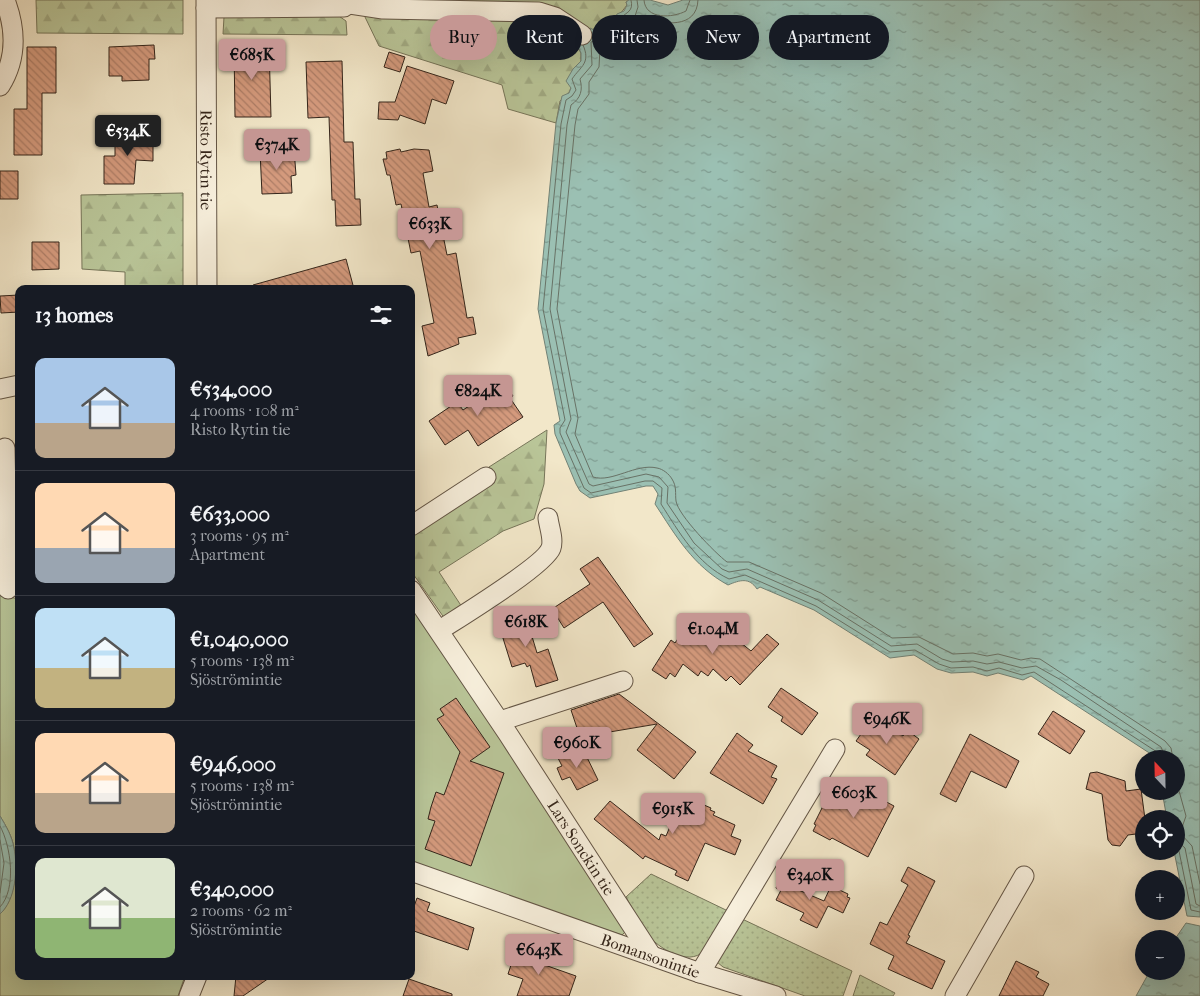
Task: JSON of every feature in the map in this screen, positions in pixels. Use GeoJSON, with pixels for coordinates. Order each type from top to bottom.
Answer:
{"type":"FeatureCollection","features":[{"type":"Feature","properties":{"kind":"street"},"geometry":{"type":"LineString","coordinates":[[206,4],[344,7],[351,2],[383,9],[539,12],[549,15]]}},
{"type":"Feature","properties":{"kind":"street","name":"Risto Rytin tie"},"geometry":{"type":"LineString","coordinates":[[206,4],[207,285]]}},
{"type":"Feature","properties":{"kind":"street"},"geometry":{"type":"LineString","coordinates":[[0,86],[6,76],[14,46],[14,31],[7,6]]}},
{"type":"Feature","properties":{"kind":"street"},"geometry":{"type":"LineString","coordinates":[[0,390],[15,386]]}},
{"type":"Feature","properties":{"kind":"street"},"geometry":{"type":"LineString","coordinates":[[4,448],[9,590]]}},
{"type":"Feature","properties":{"kind":"street"},"geometry":{"type":"LineString","coordinates":[[415,523],[486,477]]}},
{"type":"Feature","properties":{"kind":"street"},"geometry":{"type":"LineString","coordinates":[[440,630],[531,568],[550,550],[552,542],[548,518]]}},
{"type":"Feature","properties":{"kind":"street","name":"Lars Sonckin tie"},"geometry":{"type":"LineString","coordinates":[[415,596],[440,630],[651,955]]}},
{"type":"Feature","properties":{"kind":"street"},"geometry":{"type":"LineString","coordinates":[[500,722],[623,681]]}},
{"type":"Feature","properties":{"kind":"street"},"geometry":{"type":"LineString","coordinates":[[700,973],[835,749]]}},
{"type":"Feature","properties":{"kind":"street","name":"Bomansonintie"},"geometry":{"type":"LineString","coordinates":[[415,872],[700,973],[776,996]]}},
{"type":"Feature","properties":{"kind":"street"},"geometry":{"type":"LineString","coordinates":[[955,996],[1024,876]]}},
{"type":"Feature","properties":{"kind":"street"},"geometry":{"type":"LineString","coordinates":[[189,996],[195,980]]}},
{"type":"Feature","properties":{"kind":"green space"},"geometry":{"type":"Polygon","coordinates":[[[36,0],[183,0],[183,34],[37,33],[36,0]]]}},
{"type":"Feature","properties":{"kind":"green space"},"geometry":{"type":"Polygon","coordinates":[[[370,0],[629,0],[619,15],[592,15],[592,31],[582,40],[582,15],[507,15],[507,60],[581,60],[569,93],[560,101],[556,123],[508,109],[502,85],[379,46],[365,17],[370,0]]]}},
{"type":"Feature","properties":{"kind":"green space"},"geometry":{"type":"Polygon","coordinates":[[[336,14],[346,21],[347,35],[223,34],[224,17],[336,14]]]}},
{"type":"Feature","properties":{"kind":"green space"},"geometry":{"type":"Polygon","coordinates":[[[183,193],[183,285],[125,285],[125,272],[82,269],[81,195],[183,193]]]}},
{"type":"Feature","properties":{"kind":"green space"},"geometry":{"type":"Polygon","coordinates":[[[547,430],[544,484],[534,519],[503,531],[439,572],[462,607],[445,619],[415,577],[415,531],[496,479],[489,467],[547,430]]]}},
{"type":"Feature","properties":{"kind":"green space"},"geometry":{"type":"Polygon","coordinates":[[[0,595],[15,598],[15,856],[12,839],[0,816],[0,595]]]}},
{"type":"Feature","properties":{"kind":"green space"},"geometry":{"type":"Polygon","coordinates":[[[415,611],[623,922],[625,932],[622,935],[415,864],[415,611]]]}},
{"type":"Feature","properties":{"kind":"green space"},"geometry":{"type":"Polygon","coordinates":[[[15,874],[15,980],[184,980],[178,996],[0,996],[0,914],[9,900],[15,874]]]}},
{"type":"Feature","properties":{"kind":"green space"},"geometry":{"type":"Polygon","coordinates":[[[651,874],[728,911],[718,933],[704,951],[690,957],[674,954],[658,945],[647,934],[626,897],[651,874]]]}},
{"type":"Feature","properties":{"kind":"green space"},"geometry":{"type":"Polygon","coordinates":[[[740,918],[852,971],[843,996],[805,996],[723,967],[717,962],[740,918]]]}},
{"type":"Feature","properties":{"kind":"green space"},"geometry":{"type":"Polygon","coordinates":[[[860,975],[895,993],[893,996],[853,996],[860,975]]]}},
{"type":"Feature","properties":{"kind":"water"},"geometry":{"type":"Polygon","coordinates":[[[629,0],[650,0],[668,5],[683,0],[1200,0],[1200,917],[1187,916],[1185,906],[1185,870],[1178,870],[1176,860],[1185,860],[1185,810],[1165,810],[1164,800],[1185,800],[1185,750],[1145,750],[1031,676],[1023,680],[998,673],[987,676],[973,672],[951,673],[937,669],[914,655],[890,658],[814,610],[760,587],[757,589],[747,581],[728,585],[705,569],[678,539],[655,504],[658,494],[653,486],[590,498],[580,491],[555,434],[554,425],[560,421],[538,309],[556,123],[562,96],[569,93],[571,88],[566,81],[573,69],[582,60],[582,35],[590,28],[592,29],[592,60],[677,60],[677,15],[617,15],[624,11],[627,5],[626,2],[629,0]]]}},
{"type":"Feature","properties":{"kind":"water"},"geometry":{"type":"Polygon","coordinates":[[[0,816],[12,839],[15,856],[15,883],[10,901],[0,914],[0,816]]]}},
{"type":"Feature","properties":{"kind":"water"},"geometry":{"type":"Polygon","coordinates":[[[1186,923],[1200,926],[1200,996],[1136,996],[1145,980],[1185,980],[1185,930],[1181,930],[1186,923]]]}},
{"type":"Feature","properties":{"kind":"building"},"geometry":{"type":"Polygon","coordinates":[[[154,45],[155,59],[149,59],[149,80],[122,81],[122,76],[109,76],[109,47],[154,45]]]}},
{"type":"Feature","properties":{"kind":"building"},"geometry":{"type":"Polygon","coordinates":[[[269,45],[271,117],[235,117],[234,46],[269,45]]]}},
{"type":"Feature","properties":{"kind":"building"},"geometry":{"type":"Polygon","coordinates":[[[27,47],[56,47],[56,93],[42,93],[42,155],[14,155],[14,109],[27,109],[27,47]]]}},
{"type":"Feature","properties":{"kind":"building"},"geometry":{"type":"Polygon","coordinates":[[[389,52],[405,57],[400,72],[384,67],[389,52]]]}},
{"type":"Feature","properties":{"kind":"building"},"geometry":{"type":"Polygon","coordinates":[[[342,61],[344,142],[353,142],[355,199],[360,199],[361,225],[336,226],[335,200],[332,200],[329,117],[308,118],[306,62],[342,61]]]}},
{"type":"Feature","properties":{"kind":"building"},"geometry":{"type":"Polygon","coordinates":[[[407,66],[454,81],[446,104],[432,99],[425,124],[400,115],[398,120],[378,119],[379,102],[395,102],[407,66]]]}},
{"type":"Feature","properties":{"kind":"building"},"geometry":{"type":"Polygon","coordinates":[[[122,132],[153,132],[153,161],[136,160],[134,184],[104,184],[104,156],[115,156],[115,137],[122,137],[122,132]]]}},
{"type":"Feature","properties":{"kind":"building"},"geometry":{"type":"Polygon","coordinates":[[[294,149],[296,175],[291,176],[292,193],[262,194],[260,151],[294,149]]]}},
{"type":"Feature","properties":{"kind":"building"},"geometry":{"type":"Polygon","coordinates":[[[400,149],[401,152],[414,149],[429,150],[433,171],[423,173],[429,207],[437,205],[447,255],[456,253],[467,318],[473,317],[476,334],[458,338],[459,344],[428,356],[422,326],[434,323],[420,251],[411,253],[401,204],[396,205],[390,175],[387,175],[383,159],[387,159],[386,152],[400,149]]]}},
{"type":"Feature","properties":{"kind":"building"},"geometry":{"type":"Polygon","coordinates":[[[0,171],[18,171],[18,199],[0,199],[0,171]]]}},
{"type":"Feature","properties":{"kind":"building"},"geometry":{"type":"Polygon","coordinates":[[[32,242],[59,242],[59,269],[32,270],[32,242]]]}},
{"type":"Feature","properties":{"kind":"building"},"geometry":{"type":"Polygon","coordinates":[[[346,259],[353,285],[253,285],[346,259]]]}},
{"type":"Feature","properties":{"kind":"building"},"geometry":{"type":"Polygon","coordinates":[[[15,295],[15,312],[1,313],[0,296],[15,295]]]}},
{"type":"Feature","properties":{"kind":"building"},"geometry":{"type":"Polygon","coordinates":[[[504,383],[513,396],[510,398],[523,417],[478,446],[468,430],[445,445],[429,421],[457,402],[463,410],[504,383]]]}},
{"type":"Feature","properties":{"kind":"building"},"geometry":{"type":"Polygon","coordinates":[[[598,557],[653,634],[634,647],[603,602],[564,628],[552,609],[590,584],[580,569],[598,557]]]}},
{"type":"Feature","properties":{"kind":"building"},"geometry":{"type":"Polygon","coordinates":[[[524,610],[537,653],[548,649],[558,680],[536,687],[530,665],[527,667],[525,663],[512,667],[497,619],[524,610]]]}},
{"type":"Feature","properties":{"kind":"building"},"geometry":{"type":"Polygon","coordinates":[[[690,620],[718,639],[725,630],[751,651],[767,634],[779,644],[740,685],[731,676],[726,681],[713,669],[708,676],[701,671],[698,676],[683,664],[675,677],[670,673],[666,679],[652,670],[671,640],[675,643],[690,620]]]}},
{"type":"Feature","properties":{"kind":"building"},"geometry":{"type":"Polygon","coordinates":[[[781,688],[818,713],[802,735],[781,721],[783,717],[768,707],[781,688]]]}},
{"type":"Feature","properties":{"kind":"building"},"geometry":{"type":"Polygon","coordinates":[[[619,694],[696,752],[674,779],[637,750],[657,724],[580,737],[571,710],[619,694]]]}},
{"type":"Feature","properties":{"kind":"building"},"geometry":{"type":"Polygon","coordinates":[[[456,698],[490,747],[470,761],[504,773],[471,866],[425,849],[435,821],[428,819],[436,792],[444,795],[460,752],[437,719],[444,715],[440,709],[456,698]]]}},
{"type":"Feature","properties":{"kind":"building"},"geometry":{"type":"Polygon","coordinates":[[[1053,711],[1085,731],[1070,754],[1038,734],[1053,711]]]}},
{"type":"Feature","properties":{"kind":"building"},"geometry":{"type":"Polygon","coordinates":[[[874,716],[903,736],[907,730],[919,739],[895,775],[866,755],[870,750],[856,741],[874,716]]]}},
{"type":"Feature","properties":{"kind":"building"},"geometry":{"type":"Polygon","coordinates":[[[737,733],[753,745],[748,751],[777,766],[771,777],[777,779],[763,804],[710,773],[737,733]]]}},
{"type":"Feature","properties":{"kind":"building"},"geometry":{"type":"Polygon","coordinates":[[[970,734],[1019,761],[1006,788],[971,771],[956,802],[940,794],[970,734]]]}},
{"type":"Feature","properties":{"kind":"building"},"geometry":{"type":"Polygon","coordinates":[[[582,747],[598,780],[577,790],[570,777],[562,780],[557,768],[562,766],[558,758],[582,747]]]}},
{"type":"Feature","properties":{"kind":"building"},"geometry":{"type":"Polygon","coordinates":[[[1097,772],[1125,781],[1126,791],[1135,790],[1135,800],[1142,800],[1144,810],[1135,810],[1135,834],[1128,835],[1120,846],[1112,845],[1108,840],[1102,794],[1086,789],[1090,773],[1097,772]]]}},
{"type":"Feature","properties":{"kind":"building"},"geometry":{"type":"Polygon","coordinates":[[[853,781],[867,788],[866,791],[894,806],[868,857],[832,838],[830,840],[813,831],[816,825],[814,824],[827,798],[841,805],[853,781]]]}},
{"type":"Feature","properties":{"kind":"building"},"geometry":{"type":"Polygon","coordinates":[[[683,796],[711,808],[710,810],[715,812],[713,815],[735,825],[731,836],[741,840],[735,855],[705,843],[688,881],[675,875],[677,871],[645,856],[643,859],[594,819],[610,801],[659,840],[661,834],[666,836],[683,796]]]}},
{"type":"Feature","properties":{"kind":"building"},"geometry":{"type":"Polygon","coordinates":[[[908,867],[935,881],[908,935],[910,936],[906,943],[945,961],[932,989],[888,969],[894,956],[870,944],[880,922],[887,925],[908,885],[901,881],[908,867]]]}},
{"type":"Feature","properties":{"kind":"building"},"geometry":{"type":"Polygon","coordinates":[[[782,873],[797,880],[794,888],[824,901],[831,886],[848,894],[847,897],[850,898],[843,913],[828,906],[817,928],[800,920],[804,913],[776,900],[781,890],[776,888],[782,873]]]}},
{"type":"Feature","properties":{"kind":"building"},"geometry":{"type":"Polygon","coordinates":[[[417,898],[430,903],[427,911],[474,928],[468,950],[415,931],[415,904],[417,898]]]}},
{"type":"Feature","properties":{"kind":"building"},"geometry":{"type":"Polygon","coordinates":[[[517,947],[542,956],[539,963],[576,976],[569,996],[517,996],[523,979],[508,974],[517,947]]]}},
{"type":"Feature","properties":{"kind":"building"},"geometry":{"type":"Polygon","coordinates":[[[1016,961],[1039,972],[1036,977],[1049,984],[1043,996],[999,996],[1016,961]]]}},
{"type":"Feature","properties":{"kind":"building"},"geometry":{"type":"Polygon","coordinates":[[[236,980],[266,980],[243,996],[234,996],[236,980]]]}},
{"type":"Feature","properties":{"kind":"building"},"geometry":{"type":"Polygon","coordinates":[[[409,980],[452,994],[452,996],[403,996],[409,980]]]}}]}
